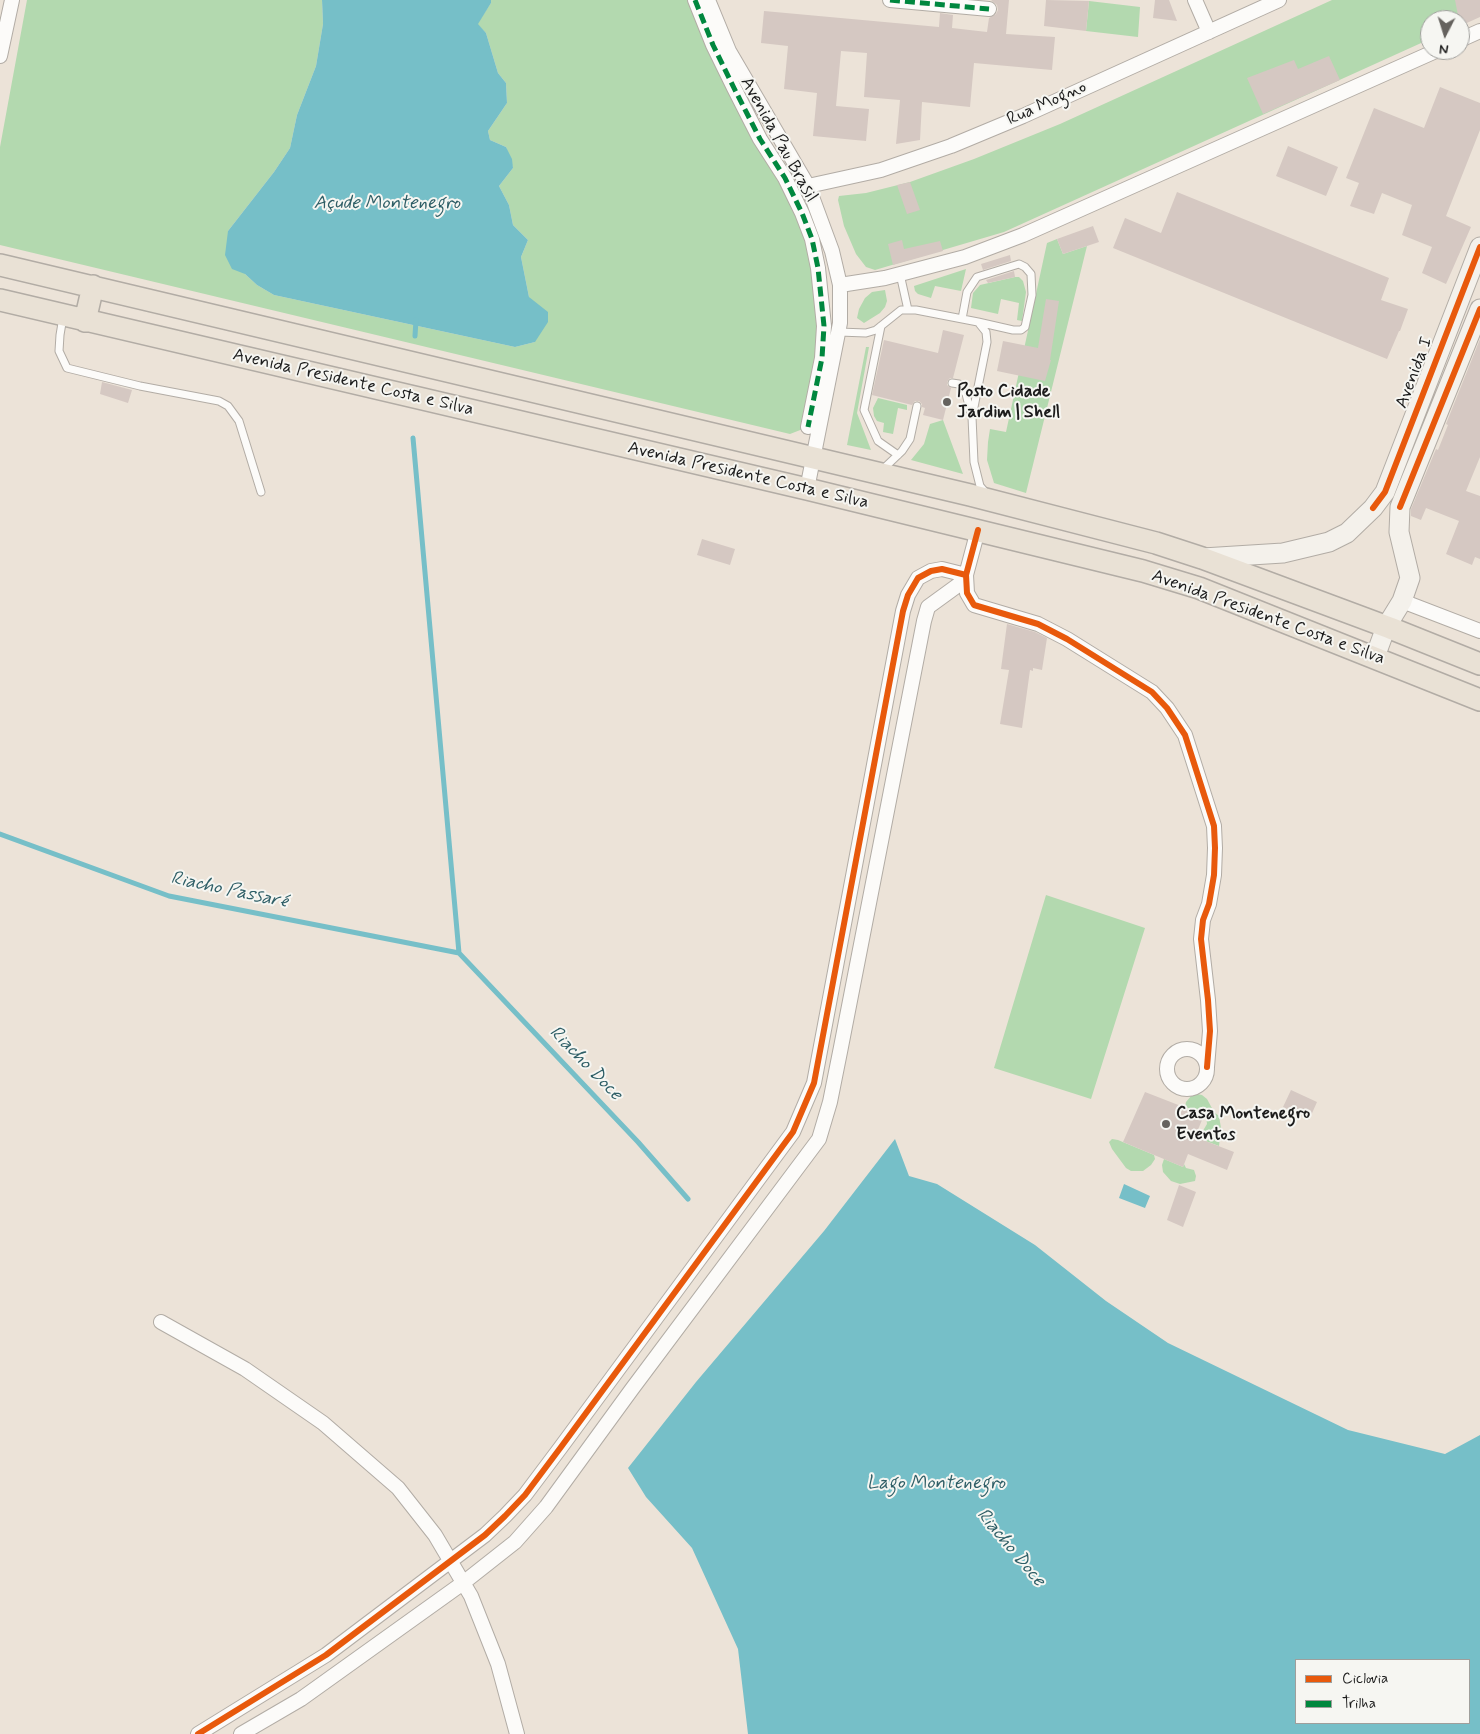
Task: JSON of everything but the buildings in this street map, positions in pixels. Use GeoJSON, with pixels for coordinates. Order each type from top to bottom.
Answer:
{"type":"FeatureCollection","features":[{"type":"Feature","properties":{"kind":"main road","name":"Avenida Presidente Costa e Silva"},"geometry":{"type":"LineString","coordinates":[[0,265],[814,458],[992,501],[1156,544],[1202,558],[1386,626],[1480,664]]}},
{"type":"Feature","properties":{"kind":"main road"},"geometry":{"type":"LineString","coordinates":[[39,310],[47,276]]}},
{"type":"Feature","properties":{"kind":"main road"},"geometry":{"type":"LineString","coordinates":[[85,321],[93,286]]}},
{"type":"Feature","properties":{"kind":"main road","name":"Avenida Presidente Costa e Silva"},"geometry":{"type":"LineString","coordinates":[[0,300],[807,489],[1143,571],[1198,588],[1480,700]]}},
{"type":"Feature","properties":{"kind":"street"},"geometry":{"type":"LineString","coordinates":[[0,56],[12,0]]}},
{"type":"Feature","properties":{"kind":"street"},"geometry":{"type":"LineString","coordinates":[[695,0],[713,45],[734,88],[760,139],[785,178],[812,239],[819,276],[824,326],[822,358],[808,427]]}},
{"type":"Feature","properties":{"kind":"street","name":"Avenida Pau Brasil"},"geometry":{"type":"LineString","coordinates":[[708,0],[729,51],[808,186],[832,251],[840,285],[839,332],[807,489]]}},
{"type":"Feature","properties":{"kind":"street"},"geometry":{"type":"LineString","coordinates":[[890,0],[989,9]]}},
{"type":"Feature","properties":{"kind":"street"},"geometry":{"type":"LineString","coordinates":[[1195,0],[1209,32]]}},
{"type":"Feature","properties":{"kind":"street","name":"Rua Mogno"},"geometry":{"type":"LineString","coordinates":[[808,186],[881,170],[951,146],[1023,116],[1278,0]]}},
{"type":"Feature","properties":{"kind":"street"},"geometry":{"type":"LineString","coordinates":[[840,285],[900,274],[965,257],[1023,234],[1420,58]]}},
{"type":"Feature","properties":{"kind":"street","name":"Avenida I"},"geometry":{"type":"LineString","coordinates":[[1202,558],[1283,553],[1329,542],[1347,533],[1373,508],[1385,492],[1480,247]]}},
{"type":"Feature","properties":{"kind":"street","name":"Avenida I"},"geometry":{"type":"LineString","coordinates":[[1375,657],[1386,626],[1402,601],[1410,578],[1399,532],[1400,508],[1480,309]]}},
{"type":"Feature","properties":{"kind":"street","name":"Avenida I"},"geometry":{"type":"LineString","coordinates":[[1434,365],[1454,373]]}},
{"type":"Feature","properties":{"kind":"street"},"geometry":{"type":"LineString","coordinates":[[241,1734],[301,1699],[463,1583],[515,1542],[546,1507],[819,1138],[830,1102],[924,621],[928,607],[961,583],[966,575],[978,530]]}},
{"type":"Feature","properties":{"kind":"street"},"geometry":{"type":"LineString","coordinates":[[198,1734],[326,1655],[485,1535],[525,1494],[793,1132],[814,1083],[902,611],[908,595],[918,578],[924,574],[942,569],[966,575]]}},
{"type":"Feature","properties":{"kind":"street"},"geometry":{"type":"LineString","coordinates":[[966,575],[967,593],[974,605],[1038,624],[1067,639],[1152,692],[1167,708],[1185,735],[1214,826],[1214,875],[1200,939],[1209,1024],[1207,1067]]}},
{"type":"Feature","properties":{"kind":"street"},"geometry":{"type":"LineString","coordinates":[[1402,601],[1480,631]]}},
{"type":"Feature","properties":{"kind":"street"},"geometry":{"type":"LineString","coordinates":[[161,1322],[245,1369],[323,1423],[398,1488],[435,1535],[471,1596],[498,1664],[517,1734]]}},
{"type":"Feature","properties":{"kind":"lane"},"geometry":{"type":"LineString","coordinates":[[839,332],[866,333],[876,330],[901,310],[916,310],[1013,330],[1021,330],[1025,327],[1032,295],[1031,274],[1025,267],[1019,264],[977,277],[966,292],[962,319]]}},
{"type":"Feature","properties":{"kind":"lane"},"geometry":{"type":"LineString","coordinates":[[900,274],[908,310]]}},
{"type":"Feature","properties":{"kind":"lane"},"geometry":{"type":"LineString","coordinates":[[64,316],[60,335],[60,351],[67,368],[140,386],[219,401],[228,406],[239,421],[260,492]]}},
{"type":"Feature","properties":{"kind":"lane"},"geometry":{"type":"LineString","coordinates":[[972,417],[987,342],[986,332],[978,322]]}},
{"type":"Feature","properties":{"kind":"lane"},"geometry":{"type":"LineString","coordinates":[[881,326],[864,410],[878,441],[898,455]]}},
{"type":"Feature","properties":{"kind":"lane"},"geometry":{"type":"LineString","coordinates":[[952,383],[959,384],[966,394],[972,417],[974,462],[980,486],[992,501]]}},
{"type":"Feature","properties":{"kind":"lane"},"geometry":{"type":"LineString","coordinates":[[878,474],[898,455],[910,439],[917,406]]}},
{"type":"Feature","properties":{"kind":"green space"},"geometry":{"type":"Polygon","coordinates":[[[27,0],[322,0],[323,24],[316,66],[297,115],[290,148],[274,172],[228,231],[245,274],[257,285],[274,295],[515,347],[535,342],[521,257],[528,240],[513,225],[509,205],[499,186],[513,168],[506,147],[490,140],[488,131],[507,103],[506,83],[498,73],[486,33],[477,24],[491,3],[491,0],[695,0],[802,213],[823,301],[808,427],[790,434],[0,245],[0,147],[27,0]]]}},
{"type":"Feature","properties":{"kind":"green space"},"geometry":{"type":"Polygon","coordinates":[[[1332,0],[1480,0],[1470,10],[1420,10],[1420,44],[1004,232],[875,270],[866,267],[856,254],[844,226],[838,200],[839,196],[866,193],[910,182],[974,159],[1060,124],[1332,0]]]}},
{"type":"Feature","properties":{"kind":"green space"},"geometry":{"type":"Polygon","coordinates":[[[1089,1],[1140,7],[1138,37],[1086,31],[1089,1]]]}},
{"type":"Feature","properties":{"kind":"green space"},"geometry":{"type":"Polygon","coordinates":[[[1057,239],[1063,254],[1087,246],[1026,493],[994,483],[987,460],[988,442],[990,429],[1006,432],[1047,243],[1057,239]]]}},
{"type":"Feature","properties":{"kind":"green space"},"geometry":{"type":"Polygon","coordinates":[[[966,269],[961,291],[935,286],[931,298],[918,294],[915,291],[914,286],[966,269]]]}},
{"type":"Feature","properties":{"kind":"green space"},"geometry":{"type":"Polygon","coordinates":[[[1019,277],[1023,281],[1026,292],[1022,321],[1017,320],[1019,303],[1001,299],[998,314],[971,308],[973,293],[980,285],[1019,277]]]}},
{"type":"Feature","properties":{"kind":"green space"},"geometry":{"type":"Polygon","coordinates":[[[885,290],[887,301],[880,313],[864,323],[857,318],[865,298],[872,292],[885,290]]]}},
{"type":"Feature","properties":{"kind":"green space"},"geometry":{"type":"Polygon","coordinates":[[[866,347],[869,347],[857,413],[871,450],[847,445],[866,347]]]}},
{"type":"Feature","properties":{"kind":"green space"},"geometry":{"type":"Polygon","coordinates":[[[878,398],[907,405],[907,410],[898,408],[893,434],[883,432],[884,423],[877,421],[874,416],[873,408],[878,398]]]}},
{"type":"Feature","properties":{"kind":"green space"},"geometry":{"type":"Polygon","coordinates":[[[943,420],[963,474],[911,460],[924,444],[930,424],[943,420]]]}},
{"type":"Feature","properties":{"kind":"green space"},"geometry":{"type":"Polygon","coordinates":[[[1046,895],[1145,928],[1091,1099],[994,1068],[1046,895]]]}},
{"type":"Feature","properties":{"kind":"green space"},"geometry":{"type":"Polygon","coordinates":[[[1197,1094],[1207,1099],[1214,1112],[1219,1116],[1221,1128],[1219,1146],[1200,1139],[1207,1124],[1206,1114],[1185,1107],[1186,1102],[1191,1096],[1197,1094]]]}},
{"type":"Feature","properties":{"kind":"green space"},"geometry":{"type":"Polygon","coordinates":[[[1112,1139],[1154,1155],[1155,1159],[1143,1171],[1131,1171],[1126,1168],[1112,1149],[1109,1142],[1112,1139]]]}},
{"type":"Feature","properties":{"kind":"green space"},"geometry":{"type":"Polygon","coordinates":[[[1164,1159],[1183,1167],[1184,1164],[1186,1168],[1194,1170],[1195,1181],[1180,1184],[1171,1181],[1163,1172],[1162,1165],[1164,1159]]]}},
{"type":"Feature","properties":{"kind":"water","name":"Açude Montenegro"},"geometry":{"type":"Polygon","coordinates":[[[322,0],[491,0],[478,24],[486,33],[498,73],[506,83],[507,103],[488,131],[490,140],[506,147],[512,159],[513,168],[499,186],[509,205],[513,225],[528,240],[521,257],[529,297],[548,312],[548,322],[535,342],[515,347],[274,295],[257,285],[245,274],[232,269],[225,255],[228,231],[274,172],[290,148],[297,115],[316,66],[323,24],[322,0]]]}},
{"type":"Feature","properties":{"kind":"water","name":"Lago Montenegro"},"geometry":{"type":"Polygon","coordinates":[[[895,1139],[909,1176],[937,1184],[1035,1245],[1106,1301],[1168,1343],[1348,1430],[1445,1454],[1480,1435],[1480,1734],[748,1734],[738,1649],[692,1548],[646,1497],[628,1468],[696,1382],[824,1231],[895,1139]]]}},
{"type":"Feature","properties":{"kind":"water"},"geometry":{"type":"Polygon","coordinates":[[[1124,1184],[1150,1196],[1145,1208],[1119,1198],[1124,1184]]]}},
{"type":"Feature","properties":{"kind":"waterway"},"geometry":{"type":"LineString","coordinates":[[415,336],[416,320]]}},
{"type":"Feature","properties":{"kind":"waterway"},"geometry":{"type":"LineString","coordinates":[[413,438],[459,953]]}},
{"type":"Feature","properties":{"kind":"waterway","name":"Riacho Passaré"},"geometry":{"type":"LineString","coordinates":[[0,834],[169,896],[459,953]]}},
{"type":"Feature","properties":{"kind":"waterway","name":"Riacho Doce"},"geometry":{"type":"LineString","coordinates":[[459,953],[638,1142],[688,1199]]}},
{"type":"Feature","properties":{"kind":"marked path"},"geometry":{"type":"LineString","coordinates":[[695,0],[713,45],[734,88],[760,139],[785,178],[812,239],[818,268],[824,326],[822,358],[808,427]]}},
{"type":"Feature","properties":{"kind":"marked path"},"geometry":{"type":"LineString","coordinates":[[890,0],[989,9]]}},
{"type":"Feature","properties":{"kind":"cycle path"},"geometry":{"type":"LineString","coordinates":[[1373,508],[1385,492],[1480,247]]}},
{"type":"Feature","properties":{"kind":"cycle path"},"geometry":{"type":"LineString","coordinates":[[1400,507],[1480,309]]}},
{"type":"Feature","properties":{"kind":"cycle path"},"geometry":{"type":"LineString","coordinates":[[978,530],[966,575],[967,593],[974,605],[1038,624],[1067,639],[1152,692],[1167,708],[1185,735],[1214,826],[1214,875],[1209,904],[1203,920],[1201,939],[1210,1031],[1207,1067]]}},
{"type":"Feature","properties":{"kind":"cycle path"},"geometry":{"type":"LineString","coordinates":[[198,1734],[326,1655],[485,1535],[505,1516],[525,1495],[793,1132],[814,1083],[903,611],[908,595],[918,578],[931,571],[942,569],[966,575]]}},
{"type":"Feature","properties":{"kind":"place","name":"Posto Cidade Jardim | Shell"},"geometry":{"type":"Point","coordinates":[947,402]}},
{"type":"Feature","properties":{"kind":"place","name":"Casa Montenegro Eventos"},"geometry":{"type":"Point","coordinates":[1166,1124]}}]}
